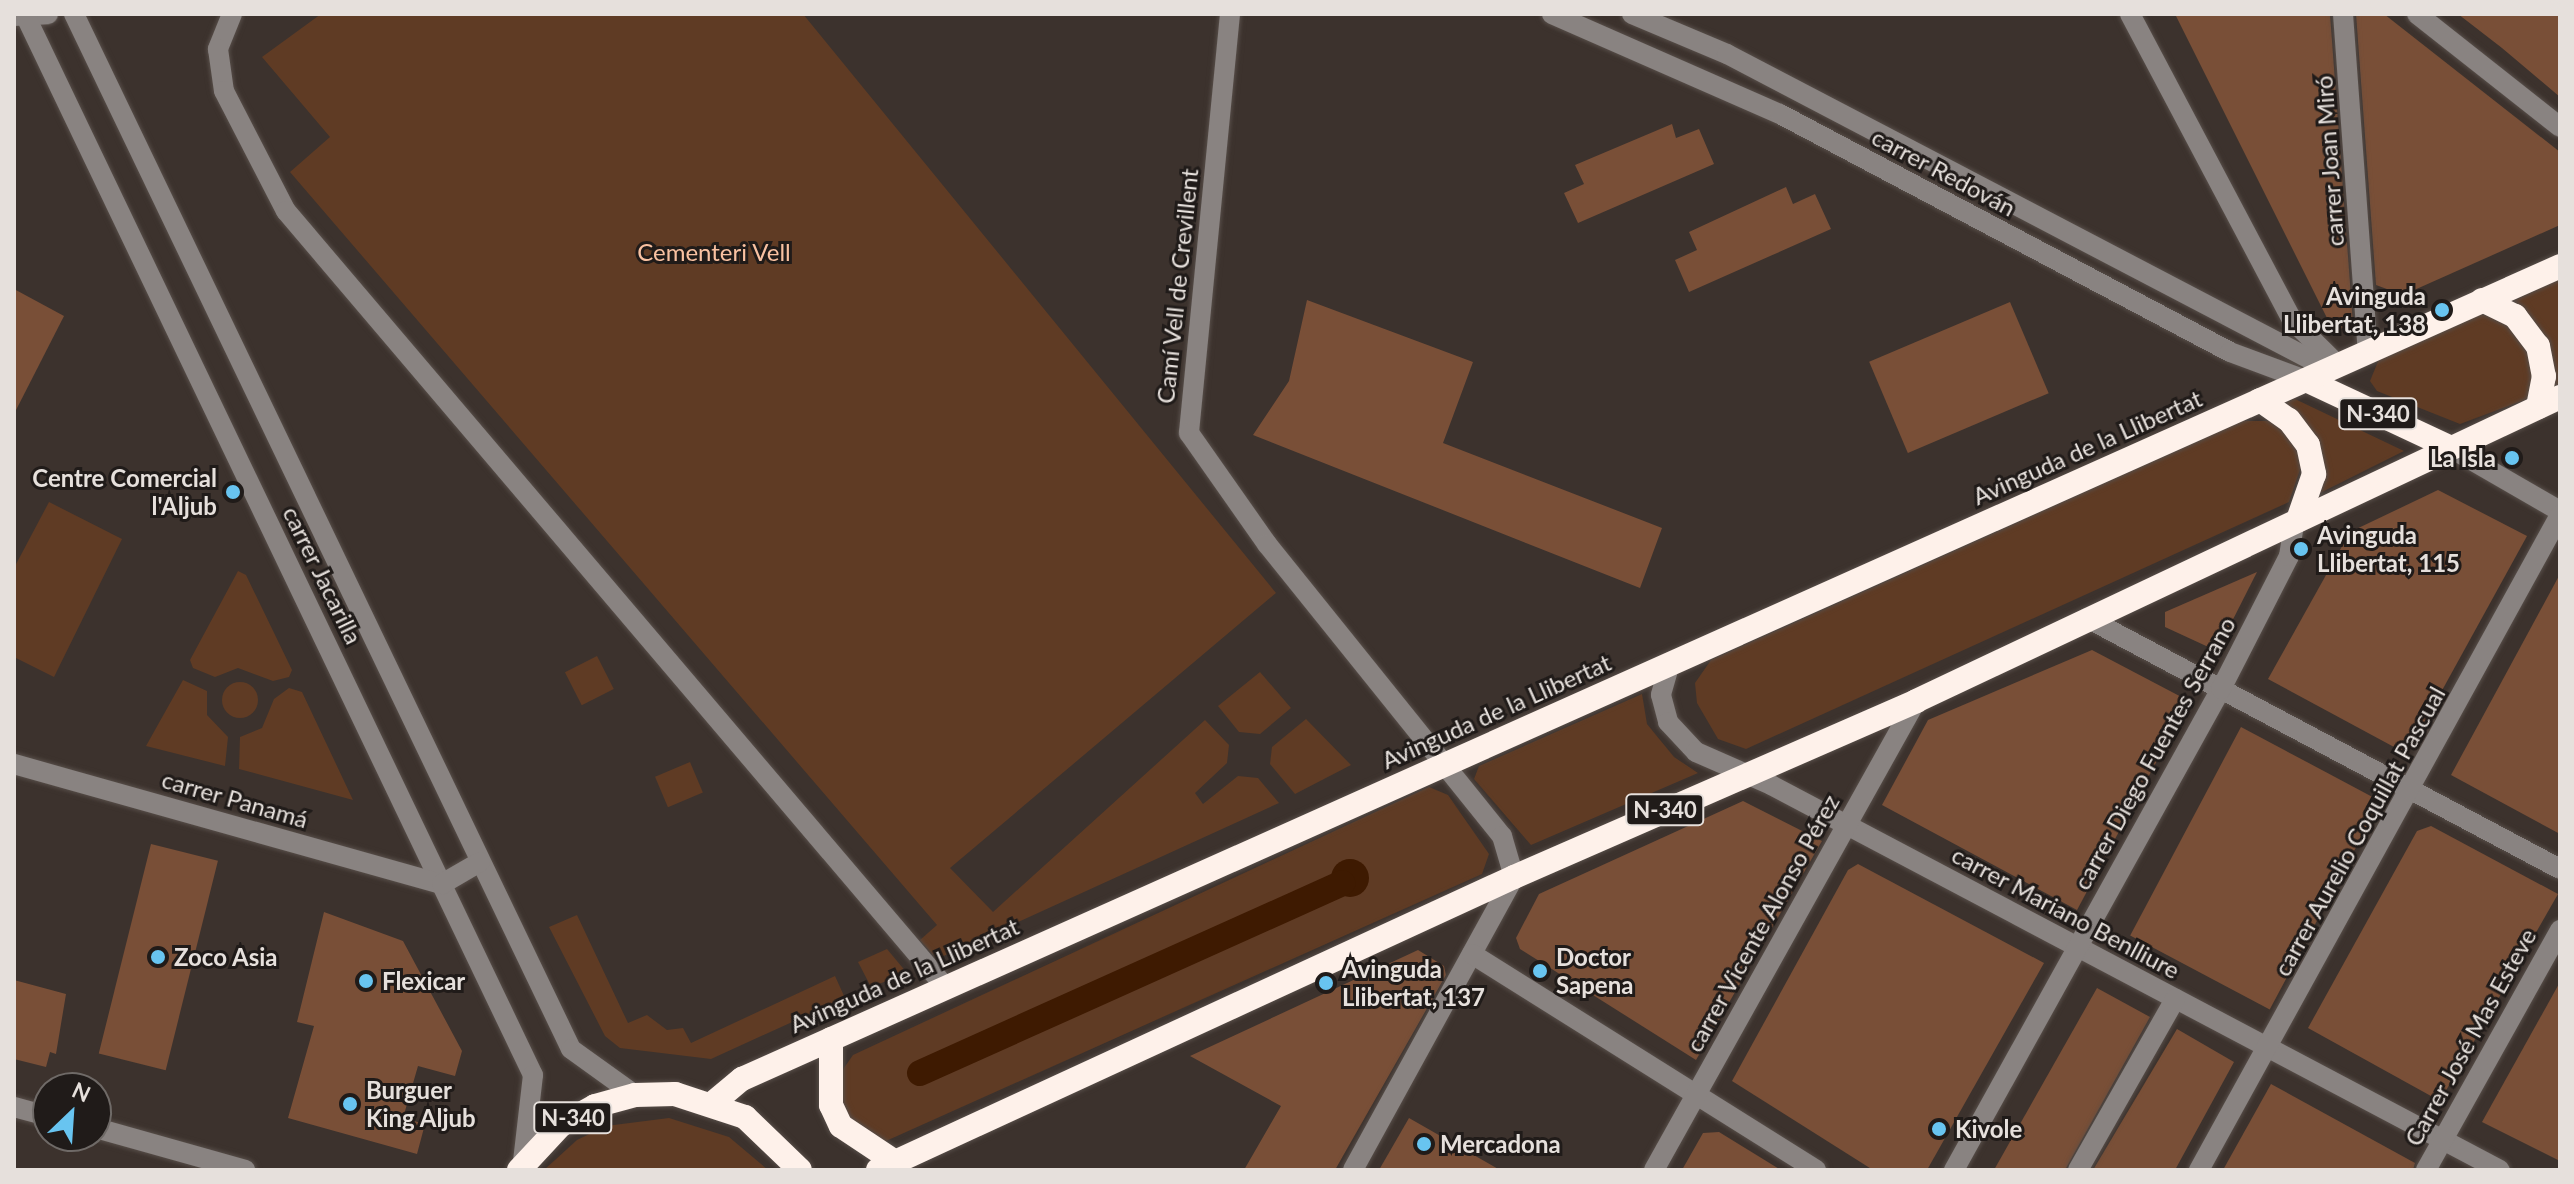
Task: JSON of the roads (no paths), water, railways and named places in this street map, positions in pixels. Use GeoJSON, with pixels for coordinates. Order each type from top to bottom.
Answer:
{"type":"FeatureCollection","features":[{"type":"Feature","properties":{"kind":"highway","name":"Avinguda de la Llibertat"},"geometry":{"type":"LineString","coordinates":[[713,1103],[742,1079],[2560,266]]}},
{"type":"Feature","properties":{"kind":"highway","name":"N-340"},"geometry":{"type":"LineString","coordinates":[[885,1165],[1514,877],[1916,701],[2549,402],[2538,346],[2515,316],[2482,300]]}},
{"type":"Feature","properties":{"kind":"highway","name":"N-340"},"geometry":{"type":"LineString","coordinates":[[2325,372],[2449,447]]}},
{"type":"Feature","properties":{"kind":"highway"},"geometry":{"type":"LineString","coordinates":[[2260,400],[2289,420],[2308,445],[2314,474],[2296,522]]}},
{"type":"Feature","properties":{"kind":"highway"},"geometry":{"type":"LineString","coordinates":[[831,1039],[831,1105],[841,1126],[885,1165]]}},
{"type":"Feature","properties":{"kind":"highway","name":"N-340"},"geometry":{"type":"LineString","coordinates":[[521,1166],[561,1125],[635,1095],[713,1103],[773,1138],[800,1170]]}},
{"type":"Feature","properties":{"kind":"street"},"geometry":{"type":"LineString","coordinates":[[20,17],[48,14]]}},
{"type":"Feature","properties":{"kind":"street","name":"carrer Jacarilla"},"geometry":{"type":"LineString","coordinates":[[74,14],[571,1049],[635,1095]]}},
{"type":"Feature","properties":{"kind":"street"},"geometry":{"type":"LineString","coordinates":[[232,14],[218,49],[224,91],[286,211],[946,988]]}},
{"type":"Feature","properties":{"kind":"street","name":"Camí Vell de Crevillent"},"geometry":{"type":"LineString","coordinates":[[1230,14],[1189,433],[1267,544],[1502,836],[1514,877]]}},
{"type":"Feature","properties":{"kind":"street","name":"carrer Redován"},"geometry":{"type":"LineString","coordinates":[[1552,14],[1780,114],[2230,352],[2325,372]]}},
{"type":"Feature","properties":{"kind":"street","name":"carrer Redován"},"geometry":{"type":"LineString","coordinates":[[1632,14],[1727,54],[2325,372]]}},
{"type":"Feature","properties":{"kind":"street"},"geometry":{"type":"LineString","coordinates":[[2130,14],[2292,320],[2325,372]]}},
{"type":"Feature","properties":{"kind":"street","name":"carrer Joan Miró"},"geometry":{"type":"LineString","coordinates":[[2343,14],[2368,352]]}},
{"type":"Feature","properties":{"kind":"street"},"geometry":{"type":"LineString","coordinates":[[2417,14],[2560,127]]}},
{"type":"Feature","properties":{"kind":"street","name":"carrer Jacarilla"},"geometry":{"type":"LineString","coordinates":[[20,17],[533,1075],[521,1166]]}},
{"type":"Feature","properties":{"kind":"street"},"geometry":{"type":"LineString","coordinates":[[2449,447],[2560,513]]}},
{"type":"Feature","properties":{"kind":"street","name":"carrer Aurelio Coquillat Pascual"},"geometry":{"type":"LineString","coordinates":[[2199,1170],[2413,792],[2560,513]]}},
{"type":"Feature","properties":{"kind":"street","name":"carrer Diego Fuentes Serrano"},"geometry":{"type":"LineString","coordinates":[[1954,1170],[2221,689],[2289,556],[2296,522]]}},
{"type":"Feature","properties":{"kind":"street"},"geometry":{"type":"LineString","coordinates":[[2087,618],[2560,869]]}},
{"type":"Feature","properties":{"kind":"street","name":"carrer Mariano Benlliure"},"geometry":{"type":"LineString","coordinates":[[1670,663],[1661,695],[1668,722],[1696,752],[1747,773],[2500,1170]]}},
{"type":"Feature","properties":{"kind":"street","name":"carrer Vicente Alonso Pérez"},"geometry":{"type":"LineString","coordinates":[[1654,1170],[1916,701]]}},
{"type":"Feature","properties":{"kind":"street","name":"carrer Panamá"},"geometry":{"type":"LineString","coordinates":[[14,764],[442,884]]}},
{"type":"Feature","properties":{"kind":"street"},"geometry":{"type":"LineString","coordinates":[[442,884],[480,862]]}},
{"type":"Feature","properties":{"kind":"street"},"geometry":{"type":"LineString","coordinates":[[1353,1170],[1514,877]]}},
{"type":"Feature","properties":{"kind":"street","name":"Carrer José Mas Esteve"},"geometry":{"type":"LineString","coordinates":[[2426,1170],[2560,930]]}},
{"type":"Feature","properties":{"kind":"street"},"geometry":{"type":"LineString","coordinates":[[1472,954],[1816,1170]]}},
{"type":"Feature","properties":{"kind":"street"},"geometry":{"type":"LineString","coordinates":[[2078,1170],[2175,999]]}},
{"type":"Feature","properties":{"kind":"street"},"geometry":{"type":"LineString","coordinates":[[112,1132],[248,1169]]}},
{"type":"Feature","properties":{"kind":"waterway"},"geometry":{"type":"LineString","coordinates":[[920,1073],[1342,883]]}},
{"type":"Feature","properties":{"kind":"place","name":"Avinguda Llibertat, 138"},"geometry":{"type":"Point","coordinates":[2442,310]}},
{"type":"Feature","properties":{"kind":"place","name":"La Isla"},"geometry":{"type":"Point","coordinates":[2512,458]}},
{"type":"Feature","properties":{"kind":"place","name":"Centre Comercial l'Aljub"},"geometry":{"type":"Point","coordinates":[233,492]}},
{"type":"Feature","properties":{"kind":"place","name":"Avinguda Llibertat, 115"},"geometry":{"type":"Point","coordinates":[2301,549]}},
{"type":"Feature","properties":{"kind":"place","name":"Zoco Asia"},"geometry":{"type":"Point","coordinates":[158,957]}},
{"type":"Feature","properties":{"kind":"place","name":"Doctor Sapena"},"geometry":{"type":"Point","coordinates":[1540,971]}},
{"type":"Feature","properties":{"kind":"place","name":"Flexicar"},"geometry":{"type":"Point","coordinates":[366,981]}},
{"type":"Feature","properties":{"kind":"place","name":"Avinguda Llibertat, 137"},"geometry":{"type":"Point","coordinates":[1326,983]}},
{"type":"Feature","properties":{"kind":"place","name":"Burguer King Aljub"},"geometry":{"type":"Point","coordinates":[350,1104]}},
{"type":"Feature","properties":{"kind":"place","name":"Kivole"},"geometry":{"type":"Point","coordinates":[1939,1129]}},
{"type":"Feature","properties":{"kind":"place","name":"Mercadona"},"geometry":{"type":"Point","coordinates":[1424,1144]}},
{"type":"Feature","properties":{"kind":"park label","name":"Cementeri Vell"},"geometry":{"type":"Point","coordinates":[714,252]}}]}
